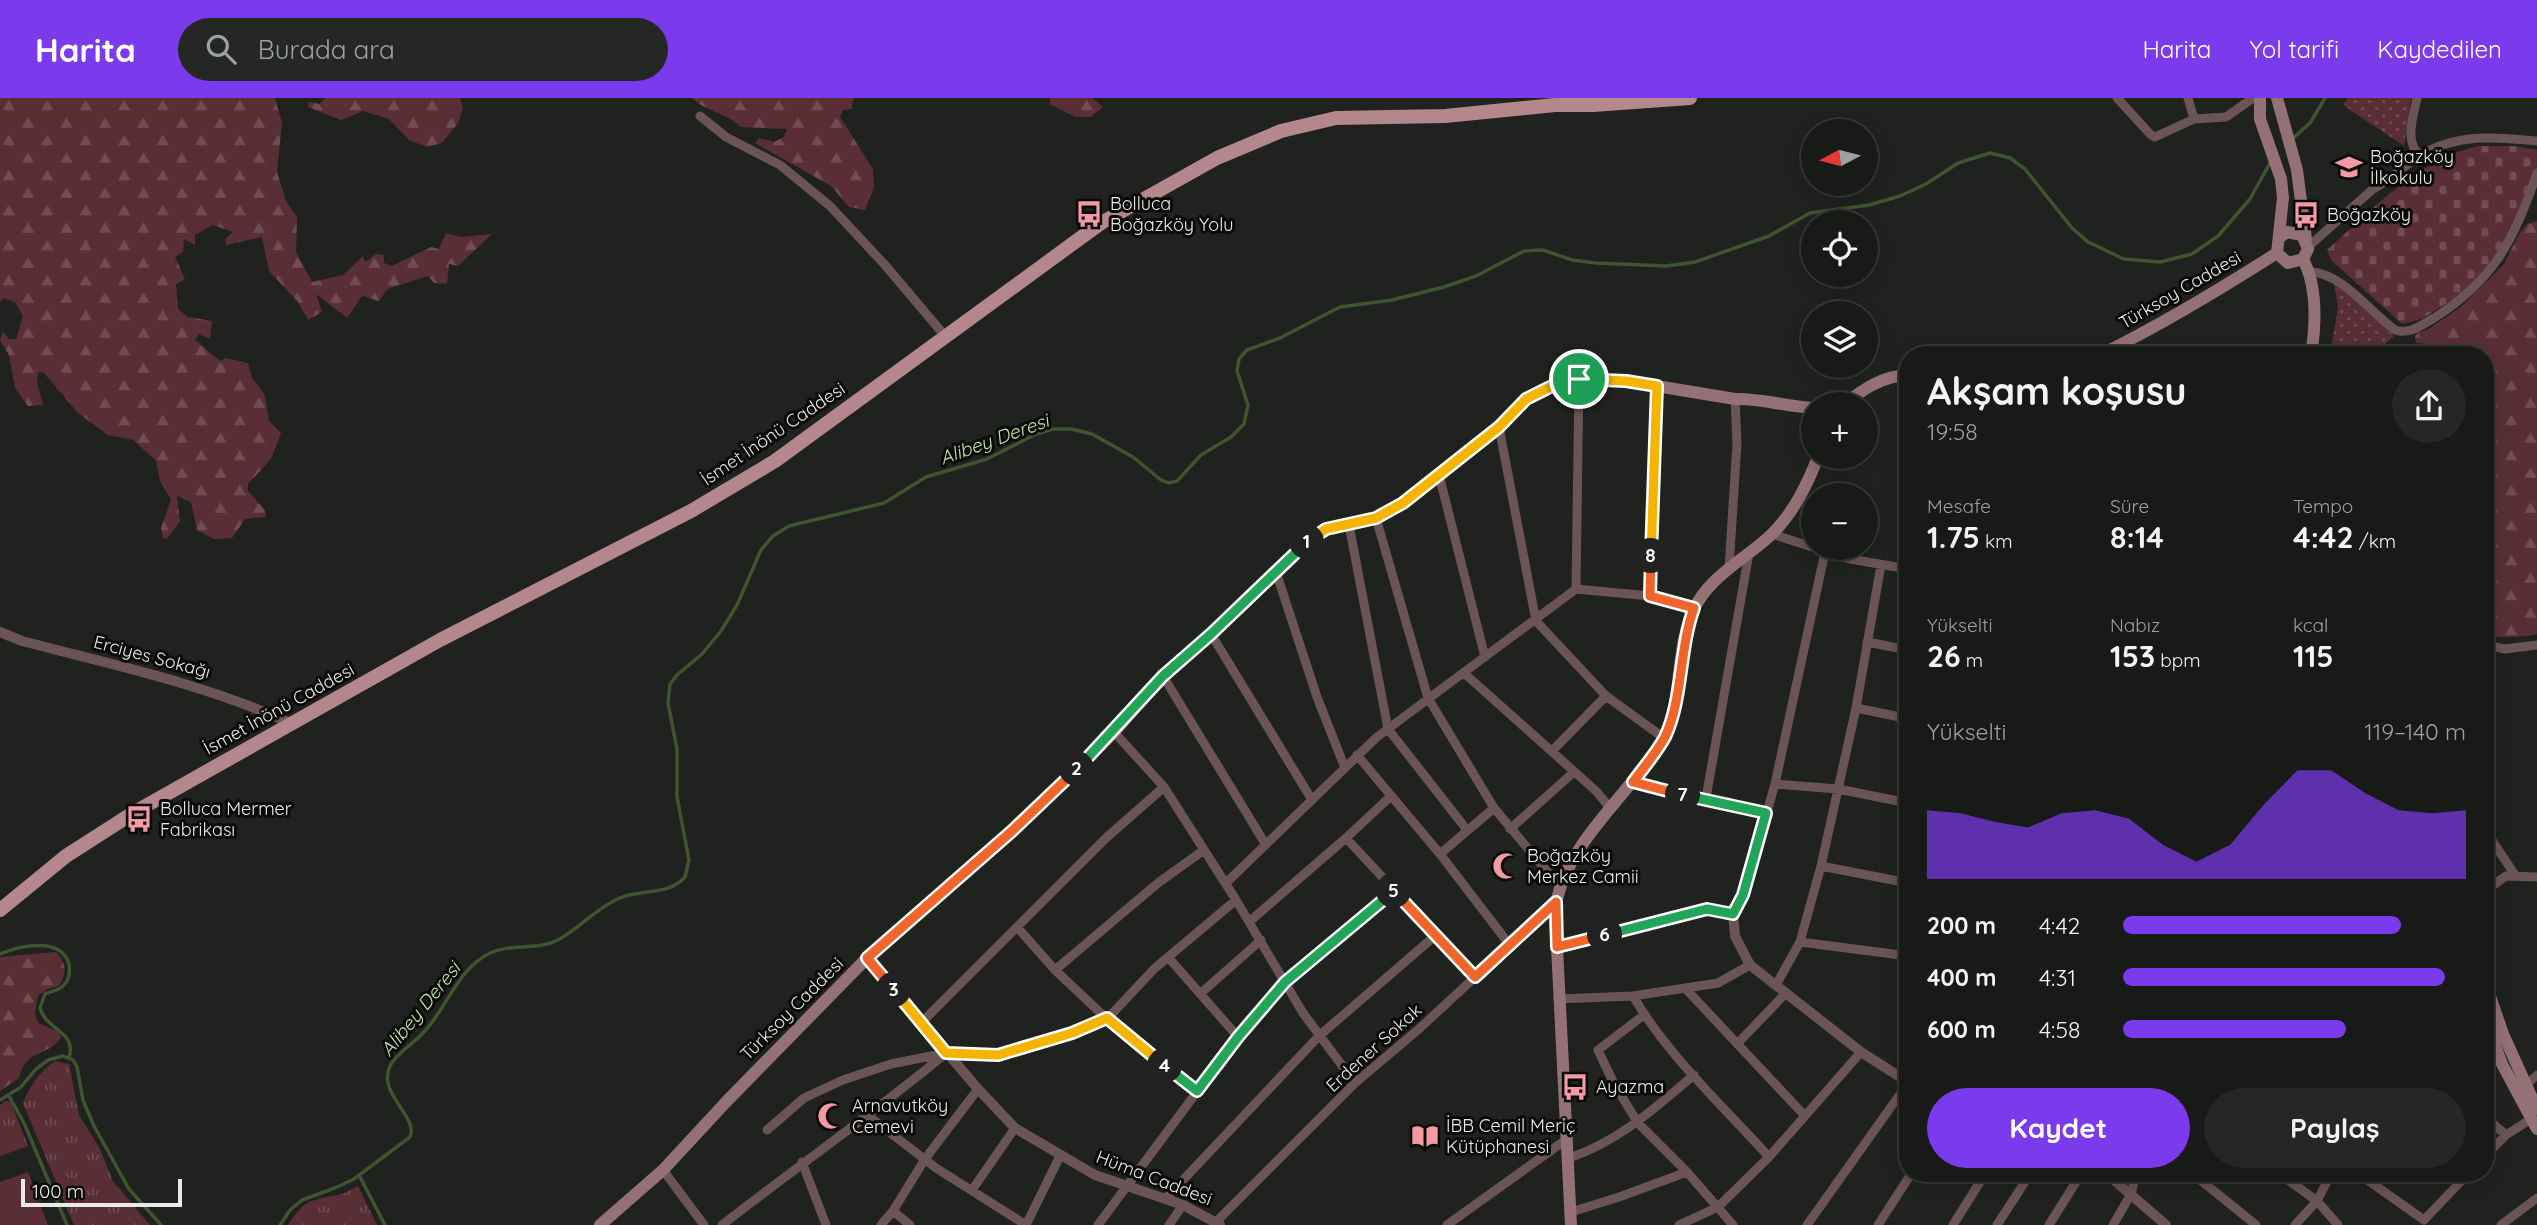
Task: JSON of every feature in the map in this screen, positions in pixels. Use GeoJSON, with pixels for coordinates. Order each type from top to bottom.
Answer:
{"type":"FeatureCollection","features":[{"type":"Feature","properties":{"kind":"main road"},"geometry":{"type":"LineString","coordinates":[[1555,105],[1582,98]]}},
{"type":"Feature","properties":{"kind":"main road"},"geometry":{"type":"LineString","coordinates":[[1555,105],[1690,98]]}},
{"type":"Feature","properties":{"kind":"main road"},"geometry":{"type":"LineString","coordinates":[[2260,98],[2263,132],[2281,178],[2283,198],[2277,253],[2283,261],[2299,262],[2306,248],[2302,235],[2293,231],[2279,238]]}},
{"type":"Feature","properties":{"kind":"main road"},"geometry":{"type":"LineString","coordinates":[[2277,98],[2297,170],[2315,312],[2312,346]]}},
{"type":"Feature","properties":{"kind":"main road","name":"İsmet İnönü Caddesi"},"geometry":{"type":"LineString","coordinates":[[0,910],[66,856],[96,836],[440,640],[642,537],[740,483],[775,461],[1101,223],[1217,158],[1281,131],[1336,118],[1445,116],[1555,105]]}},
{"type":"Feature","properties":{"kind":"main road","name":"Türksoy Caddesi"},"geometry":{"type":"LineString","coordinates":[[2118,346],[2213,294],[2277,253]]}},
{"type":"Feature","properties":{"kind":"main road"},"geometry":{"type":"LineString","coordinates":[[1860,392],[1885,379],[1899,377]]}},
{"type":"Feature","properties":{"kind":"main road","name":"Türksoy Caddesi"},"geometry":{"type":"LineString","coordinates":[[600,1225],[663,1170],[744,1082],[867,958],[1012,831],[1114,732],[1163,676],[1315,536],[1326,529],[1376,518],[1403,503],[1499,427],[1526,399],[1558,383],[1579,379],[1626,381],[1801,407]]}},
{"type":"Feature","properties":{"kind":"main road"},"geometry":{"type":"LineString","coordinates":[[1571,1219],[1558,999],[1556,902],[1560,887],[1583,844],[1664,738],[1674,706],[1683,650],[1694,608],[1702,595],[1729,568],[1772,534],[1799,499],[1813,469]]}},
{"type":"Feature","properties":{"kind":"main road"},"geometry":{"type":"LineString","coordinates":[[2494,1008],[2535,1119]]}},
{"type":"Feature","properties":{"kind":"main road"},"geometry":{"type":"LineString","coordinates":[[2494,1050],[2535,1119]]}},
{"type":"Feature","properties":{"kind":"street"},"geometry":{"type":"LineString","coordinates":[[2117,98],[2155,137],[2194,119],[2226,117],[2253,98]]}},
{"type":"Feature","properties":{"kind":"street"},"geometry":{"type":"LineString","coordinates":[[2188,98],[2194,119]]}},
{"type":"Feature","properties":{"kind":"street"},"geometry":{"type":"LineString","coordinates":[[2417,98],[2410,142],[2420,156]]}},
{"type":"Feature","properties":{"kind":"street"},"geometry":{"type":"LineString","coordinates":[[700,116],[726,137],[780,165],[830,206],[885,265],[944,336]]}},
{"type":"Feature","properties":{"kind":"street"},"geometry":{"type":"LineString","coordinates":[[2306,248],[2334,226],[2372,189],[2385,183],[2420,156],[2459,139],[2498,137],[2537,141]]}},
{"type":"Feature","properties":{"kind":"street"},"geometry":{"type":"LineString","coordinates":[[2310,272],[2322,272],[2341,283],[2395,330],[2401,332],[2421,326],[2462,299],[2497,263],[2537,173]]}},
{"type":"Feature","properties":{"kind":"street"},"geometry":{"type":"LineString","coordinates":[[1576,589],[1579,379]]}},
{"type":"Feature","properties":{"kind":"street"},"geometry":{"type":"LineString","coordinates":[[1650,596],[1657,386]]}},
{"type":"Feature","properties":{"kind":"street"},"geometry":{"type":"LineString","coordinates":[[1729,568],[1737,443],[1735,399]]}},
{"type":"Feature","properties":{"kind":"street"},"geometry":{"type":"LineString","coordinates":[[1499,427],[1536,621],[1606,696],[1664,738]]}},
{"type":"Feature","properties":{"kind":"street"},"geometry":{"type":"LineString","coordinates":[[1439,475],[1485,657]]}},
{"type":"Feature","properties":{"kind":"street"},"geometry":{"type":"LineString","coordinates":[[1376,518],[1427,698],[1494,808],[1560,887]]}},
{"type":"Feature","properties":{"kind":"street"},"geometry":{"type":"LineString","coordinates":[[1349,525],[1388,729],[1467,830]]}},
{"type":"Feature","properties":{"kind":"street"},"geometry":{"type":"LineString","coordinates":[[1772,534],[1801,544]]}},
{"type":"Feature","properties":{"kind":"street"},"geometry":{"type":"LineString","coordinates":[[1706,798],[1749,553]]}},
{"type":"Feature","properties":{"kind":"street"},"geometry":{"type":"LineString","coordinates":[[1823,560],[1775,784],[1743,895],[1733,914],[1735,936],[1750,965],[1861,1052],[1899,1076]]}},
{"type":"Feature","properties":{"kind":"street"},"geometry":{"type":"LineString","coordinates":[[1859,560],[1899,568]]}},
{"type":"Feature","properties":{"kind":"street"},"geometry":{"type":"LineString","coordinates":[[1776,985],[1800,942],[1821,866],[1856,708],[1881,565]]}},
{"type":"Feature","properties":{"kind":"street"},"geometry":{"type":"LineString","coordinates":[[1276,572],[1317,697],[1345,768]]}},
{"type":"Feature","properties":{"kind":"street"},"geometry":{"type":"LineString","coordinates":[[1226,883],[1357,755],[1427,698],[1536,621],[1576,589],[1650,596],[1694,608]]}},
{"type":"Feature","properties":{"kind":"street","name":"Erciyes Sokağı"},"geometry":{"type":"LineString","coordinates":[[0,632],[22,641],[201,687],[250,704],[292,724]]}},
{"type":"Feature","properties":{"kind":"street"},"geometry":{"type":"LineString","coordinates":[[1211,634],[1312,800]]}},
{"type":"Feature","properties":{"kind":"street"},"geometry":{"type":"LineString","coordinates":[[1867,642],[1899,648]]}},
{"type":"Feature","properties":{"kind":"street"},"geometry":{"type":"LineString","coordinates":[[2494,647],[2505,649],[2537,645]]}},
{"type":"Feature","properties":{"kind":"street"},"geometry":{"type":"LineString","coordinates":[[1464,673],[1552,751],[1611,809]]}},
{"type":"Feature","properties":{"kind":"street"},"geometry":{"type":"LineString","coordinates":[[1163,676],[1266,845]]}},
{"type":"Feature","properties":{"kind":"street"},"geometry":{"type":"LineString","coordinates":[[1552,751],[1606,696]]}},
{"type":"Feature","properties":{"kind":"street"},"geometry":{"type":"LineString","coordinates":[[1856,708],[1899,717]]}},
{"type":"Feature","properties":{"kind":"street"},"geometry":{"type":"LineString","coordinates":[[1114,732],[1164,786],[1319,1036],[1355,1083]]}},
{"type":"Feature","properties":{"kind":"street"},"geometry":{"type":"LineString","coordinates":[[1357,755],[1440,854],[1509,944]]}},
{"type":"Feature","properties":{"kind":"street"},"geometry":{"type":"LineString","coordinates":[[1510,829],[1574,772]]}},
{"type":"Feature","properties":{"kind":"street"},"geometry":{"type":"LineString","coordinates":[[1633,782],[1766,813]]}},
{"type":"Feature","properties":{"kind":"street"},"geometry":{"type":"LineString","coordinates":[[1775,784],[1838,789],[1899,801]]}},
{"type":"Feature","properties":{"kind":"street"},"geometry":{"type":"LineString","coordinates":[[921,1023],[1106,838],[1164,786]]}},
{"type":"Feature","properties":{"kind":"street"},"geometry":{"type":"LineString","coordinates":[[1250,921],[1391,796]]}},
{"type":"Feature","properties":{"kind":"street"},"geometry":{"type":"LineString","coordinates":[[1440,854],[1494,808]]}},
{"type":"Feature","properties":{"kind":"street"},"geometry":{"type":"LineString","coordinates":[[1346,838],[1475,977]]}},
{"type":"Feature","properties":{"kind":"street"},"geometry":{"type":"LineString","coordinates":[[2494,844],[2515,875]]}},
{"type":"Feature","properties":{"kind":"street"},"geometry":{"type":"LineString","coordinates":[[1055,970],[1158,883],[1204,850]]}},
{"type":"Feature","properties":{"kind":"street"},"geometry":{"type":"LineString","coordinates":[[1821,866],[1899,881]]}},
{"type":"Feature","properties":{"kind":"street"},"geometry":{"type":"LineString","coordinates":[[2494,885],[2506,876],[2537,877]]}},
{"type":"Feature","properties":{"kind":"street"},"geometry":{"type":"LineString","coordinates":[[1098,1225],[1238,1037],[1285,982],[1393,890]]}},
{"type":"Feature","properties":{"kind":"street"},"geometry":{"type":"LineString","coordinates":[[767,1130],[804,1098],[843,1080],[891,1064],[946,1053],[998,1055],[1072,1033],[1107,1018],[1168,957],[1236,900]]}},
{"type":"Feature","properties":{"kind":"street","name":"Erdener Sokak"},"geometry":{"type":"LineString","coordinates":[[1218,1223],[1355,1083],[1420,1028],[1556,902]]}},
{"type":"Feature","properties":{"kind":"street"},"geometry":{"type":"LineString","coordinates":[[1557,947],[1707,909],[1733,914]]}},
{"type":"Feature","properties":{"kind":"street"},"geometry":{"type":"LineString","coordinates":[[1017,927],[1055,970],[1107,1018],[1197,1091]]}},
{"type":"Feature","properties":{"kind":"street"},"geometry":{"type":"LineString","coordinates":[[1166,1198],[1319,1036],[1436,935]]}},
{"type":"Feature","properties":{"kind":"street"},"geometry":{"type":"LineString","coordinates":[[1200,994],[1261,940]]}},
{"type":"Feature","properties":{"kind":"street"},"geometry":{"type":"LineString","coordinates":[[1800,942],[1899,955]]}},
{"type":"Feature","properties":{"kind":"street"},"geometry":{"type":"LineString","coordinates":[[1168,957],[1238,1037]]}},
{"type":"Feature","properties":{"kind":"street","name":"Hüma Caddesi"},"geometry":{"type":"LineString","coordinates":[[867,958],[946,1053],[1015,1128],[1095,1175],[1166,1198],[1218,1223]]}},
{"type":"Feature","properties":{"kind":"street"},"geometry":{"type":"LineString","coordinates":[[1558,999],[1633,996],[1718,983],[1750,965]]}},
{"type":"Feature","properties":{"kind":"street"},"geometry":{"type":"LineString","coordinates":[[1685,988],[1805,1115]]}},
{"type":"Feature","properties":{"kind":"street"},"geometry":{"type":"LineString","coordinates":[[1737,1044],[1786,993]]}},
{"type":"Feature","properties":{"kind":"street"},"geometry":{"type":"LineString","coordinates":[[1633,996],[1644,1015],[1694,1075],[1769,1157]]}},
{"type":"Feature","properties":{"kind":"street"},"geometry":{"type":"LineString","coordinates":[[1644,1015],[1598,1050],[1614,1084],[1638,1123],[1687,1172],[1733,1225]]}},
{"type":"Feature","properties":{"kind":"street"},"geometry":{"type":"LineString","coordinates":[[1679,1225],[1718,1207],[1769,1157],[1861,1052]]}},
{"type":"Feature","properties":{"kind":"street"},"geometry":{"type":"LineString","coordinates":[[722,1225],[802,1162],[898,1094],[946,1053]]}},
{"type":"Feature","properties":{"kind":"street"},"geometry":{"type":"LineString","coordinates":[[2525,1086],[2537,1074]]}},
{"type":"Feature","properties":{"kind":"street"},"geometry":{"type":"LineString","coordinates":[[1569,1158],[1590,1151],[1638,1123],[1694,1075]]}},
{"type":"Feature","properties":{"kind":"street"},"geometry":{"type":"LineString","coordinates":[[881,1225],[893,1211],[925,1159],[978,1089]]}},
{"type":"Feature","properties":{"kind":"street"},"geometry":{"type":"LineString","coordinates":[[1807,1225],[1899,1095]]}},
{"type":"Feature","properties":{"kind":"street"},"geometry":{"type":"LineString","coordinates":[[866,1115],[925,1159],[1026,1225],[1060,1156]]}},
{"type":"Feature","properties":{"kind":"street"},"geometry":{"type":"LineString","coordinates":[[2494,1147],[2506,1135],[2535,1119]]}},
{"type":"Feature","properties":{"kind":"street"},"geometry":{"type":"LineString","coordinates":[[2494,1125],[2506,1135]]}},
{"type":"Feature","properties":{"kind":"street"},"geometry":{"type":"LineString","coordinates":[[972,1190],[1015,1128]]}},
{"type":"Feature","properties":{"kind":"street"},"geometry":{"type":"LineString","coordinates":[[1447,1225],[1567,1139]]}},
{"type":"Feature","properties":{"kind":"street"},"geometry":{"type":"LineString","coordinates":[[802,1162],[826,1225]]}},
{"type":"Feature","properties":{"kind":"street"},"geometry":{"type":"LineString","coordinates":[[663,1170],[704,1225]]}},
{"type":"Feature","properties":{"kind":"street"},"geometry":{"type":"LineString","coordinates":[[1571,1219],[1619,1197],[1687,1172]]}},
{"type":"Feature","properties":{"kind":"street"},"geometry":{"type":"LineString","coordinates":[[1878,1225],[1906,1182]]}},
{"type":"Feature","properties":{"kind":"street"},"geometry":{"type":"LineString","coordinates":[[1953,1225],[1980,1182]]}},
{"type":"Feature","properties":{"kind":"street"},"geometry":{"type":"LineString","coordinates":[[1997,1225],[2025,1182]]}},
{"type":"Feature","properties":{"kind":"street"},"geometry":{"type":"LineString","coordinates":[[2049,1225],[2076,1182]]}},
{"type":"Feature","properties":{"kind":"street"},"geometry":{"type":"LineString","coordinates":[[2117,1182],[2166,1225]]}},
{"type":"Feature","properties":{"kind":"street"},"geometry":{"type":"LineString","coordinates":[[2113,1225],[2131,1194],[2134,1182]]}},
{"type":"Feature","properties":{"kind":"street"},"geometry":{"type":"LineString","coordinates":[[2203,1182],[2256,1225]]}},
{"type":"Feature","properties":{"kind":"street"},"geometry":{"type":"LineString","coordinates":[[2291,1182],[2317,1201],[2338,1225]]}},
{"type":"Feature","properties":{"kind":"street"},"geometry":{"type":"LineString","coordinates":[[2295,1225],[2317,1201],[2327,1182]]}},
{"type":"Feature","properties":{"kind":"street"},"geometry":{"type":"LineString","coordinates":[[2370,1182],[2424,1223],[2461,1182]]}},
{"type":"Feature","properties":{"kind":"street"},"geometry":{"type":"LineString","coordinates":[[2501,1225],[2537,1198]]}},
{"type":"Feature","properties":{"kind":"street"},"geometry":{"type":"LineString","coordinates":[[1169,1225],[1183,1205]]}},
{"type":"Feature","properties":{"kind":"street"},"geometry":{"type":"LineString","coordinates":[[893,1211],[910,1225]]}},
{"type":"Feature","properties":{"kind":"green space"},"geometry":{"type":"Polygon","coordinates":[[[0,98],[275,98],[282,123],[277,172],[286,201],[297,217],[296,252],[312,282],[343,275],[363,256],[365,262],[376,254],[384,255],[384,263],[392,266],[431,247],[439,249],[446,233],[460,237],[492,234],[458,266],[449,264],[447,284],[434,283],[428,276],[387,289],[379,301],[362,296],[347,318],[316,294],[322,312],[308,320],[298,302],[269,271],[262,237],[226,245],[226,238],[233,232],[213,225],[195,235],[195,245],[184,239],[183,252],[175,257],[185,279],[176,284],[178,309],[188,317],[212,321],[210,339],[199,334],[195,340],[220,361],[226,358],[248,363],[252,378],[265,395],[269,421],[281,433],[271,459],[248,484],[248,491],[265,510],[266,517],[245,519],[232,538],[214,539],[197,530],[191,502],[177,496],[180,521],[167,539],[163,538],[161,528],[171,499],[160,481],[156,461],[133,440],[108,435],[78,413],[44,373],[38,372],[37,382],[43,405],[28,406],[15,388],[9,355],[0,340],[3,332],[9,339],[16,339],[23,316],[15,302],[3,298],[0,302],[0,98]]]}},
{"type":"Feature","properties":{"kind":"green space"},"geometry":{"type":"Polygon","coordinates":[[[325,98],[460,98],[463,109],[458,123],[442,143],[427,147],[409,140],[389,119],[363,111],[341,120],[308,107],[309,102],[320,104],[325,98]]]}},
{"type":"Feature","properties":{"kind":"green space"},"geometry":{"type":"Polygon","coordinates":[[[692,98],[854,98],[851,109],[843,110],[840,117],[873,169],[874,187],[865,210],[849,207],[831,186],[755,143],[759,138],[774,142],[784,137],[787,129],[740,127],[692,98]]]}},
{"type":"Feature","properties":{"kind":"green space"},"geometry":{"type":"Polygon","coordinates":[[[1050,98],[1092,98],[1103,107],[1091,117],[1075,117],[1050,104],[1050,98]]]}},
{"type":"Feature","properties":{"kind":"green space"},"geometry":{"type":"Polygon","coordinates":[[[2348,98],[2411,98],[2404,146],[2343,105],[2348,98]]]}},
{"type":"Feature","properties":{"kind":"green space"},"geometry":{"type":"Polygon","coordinates":[[[2478,146],[2514,146],[2537,150],[2537,177],[2513,233],[2481,275],[2458,296],[2422,319],[2402,324],[2331,260],[2327,250],[2396,188],[2435,163],[2478,146]]]}},
{"type":"Feature","properties":{"kind":"green space"},"geometry":{"type":"Polygon","coordinates":[[[2537,221],[2537,634],[2496,637],[2494,346],[2428,346],[2416,343],[2415,336],[2461,307],[2504,264],[2527,224],[2537,221]]]}},
{"type":"Feature","properties":{"kind":"green space"},"geometry":{"type":"Polygon","coordinates":[[[2334,281],[2341,284],[2394,336],[2383,346],[2332,346],[2338,307],[2334,281]]]}},
{"type":"Feature","properties":{"kind":"green space"},"geometry":{"type":"Polygon","coordinates":[[[56,952],[64,964],[63,977],[59,986],[38,996],[35,1013],[38,1023],[59,1032],[61,1037],[50,1048],[32,1057],[22,1068],[19,1078],[0,1091],[0,957],[56,952]]]}},
{"type":"Feature","properties":{"kind":"green space"},"geometry":{"type":"Polygon","coordinates":[[[55,1061],[69,1064],[79,1115],[99,1147],[113,1181],[150,1225],[74,1225],[23,1103],[36,1080],[55,1061]]]}},
{"type":"Feature","properties":{"kind":"green space"},"geometry":{"type":"Polygon","coordinates":[[[5,1101],[11,1102],[28,1146],[0,1156],[0,1105],[5,1101]]]}},
{"type":"Feature","properties":{"kind":"green space"},"geometry":{"type":"Polygon","coordinates":[[[28,1172],[48,1225],[0,1225],[0,1182],[28,1172]]]}},
{"type":"Feature","properties":{"kind":"green space"},"geometry":{"type":"Polygon","coordinates":[[[358,1186],[377,1225],[288,1225],[308,1202],[341,1194],[358,1186]]]}},
{"type":"Feature","properties":{"kind":"waterway","name":"Alibey Deresi"},"geometry":{"type":"LineString","coordinates":[[2292,139],[2310,123],[2325,98]]}},
{"type":"Feature","properties":{"kind":"waterway","name":"Alibey Deresi"},"geometry":{"type":"LineString","coordinates":[[280,1225],[290,1210],[302,1200],[354,1179],[410,1137],[409,1121],[388,1085],[391,1064],[431,1024],[461,979],[479,960],[498,950],[541,945],[558,940],[611,902],[628,895],[671,887],[685,877],[689,860],[677,797],[677,749],[668,703],[670,684],[702,654],[721,631],[737,605],[761,550],[773,536],[789,526],[884,503],[926,477],[987,459],[1036,434],[1053,429],[1071,429],[1092,434],[1133,457],[1161,480],[1169,483],[1177,481],[1201,455],[1231,437],[1244,424],[1248,405],[1237,371],[1239,359],[1247,350],[1280,338],[1340,307],[1392,300],[1444,287],[1476,276],[1524,251],[1543,250],[1572,260],[1595,263],[1666,266],[1695,262],[1769,236],[1810,213],[1869,205],[1900,196],[1926,184],[1958,163],[1990,153],[2010,158],[2025,169],[2072,228],[2088,242],[2124,259],[2160,262],[2192,254],[2218,236],[2250,199],[2270,163]]}},
{"type":"Feature","properties":{"kind":"waterway"},"geometry":{"type":"LineString","coordinates":[[0,954],[28,946],[49,946],[65,955],[69,964],[67,981],[60,989],[45,994],[40,1008],[48,1022],[69,1042],[69,1058]]}},
{"type":"Feature","properties":{"kind":"waterway","name":"Alibey Deresi"},"geometry":{"type":"LineString","coordinates":[[0,1100],[21,1087],[36,1069],[48,1060],[63,1056],[73,1060],[77,1067],[83,1100],[94,1126],[129,1189],[161,1225]]}},
{"type":"Feature","properties":{"kind":"waterway"},"geometry":{"type":"LineString","coordinates":[[9,1096],[24,1123],[67,1225]]}},
{"type":"Feature","properties":{"kind":"waterway"},"geometry":{"type":"LineString","coordinates":[[359,1175],[385,1225]]}},
{"type":"Feature","properties":{"kind":"place","name":"Boğazköy İlkokulu"},"geometry":{"type":"Point","coordinates":[2349,167]}},
{"type":"Feature","properties":{"kind":"place","name":"Bolluca Boğazköy Yolu"},"geometry":{"type":"Point","coordinates":[1089,214]}},
{"type":"Feature","properties":{"kind":"place","name":"Boğazköy"},"geometry":{"type":"Point","coordinates":[2306,215]}},
{"type":"Feature","properties":{"kind":"place","name":"Bolluca Mermer Fabrikası"},"geometry":{"type":"Point","coordinates":[139,819]}},
{"type":"Feature","properties":{"kind":"place","name":"Boğazköy Merkez Camii"},"geometry":{"type":"Point","coordinates":[1506,866]}},
{"type":"Feature","properties":{"kind":"place","name":"Ayazma"},"geometry":{"type":"Point","coordinates":[1575,1087]}},
{"type":"Feature","properties":{"kind":"place","name":"Arnavutköy Cemevi"},"geometry":{"type":"Point","coordinates":[831,1116]}},
{"type":"Feature","properties":{"kind":"place","name":"İBB Cemil Meriç Kütüphanesi"},"geometry":{"type":"Point","coordinates":[1425,1136]}},
{"type":"Feature","properties":{"kind":"route"},"geometry":{"type":"LineString","coordinates":[[1579,379],[1626,381],[1657,386],[1650,596],[1694,608],[1669,726],[1664,738],[1633,782],[1766,813],[1743,895],[1733,914],[1707,909],[1557,947],[1556,902],[1475,977],[1393,890],[1285,982],[1197,1091],[1107,1018],[1072,1033],[998,1055],[946,1053],[867,958],[1063,783],[1114,732],[1163,676],[1300,548],[1326,529],[1376,518],[1403,503],[1499,427],[1526,399],[1544,388],[1579,379]]}}]}
